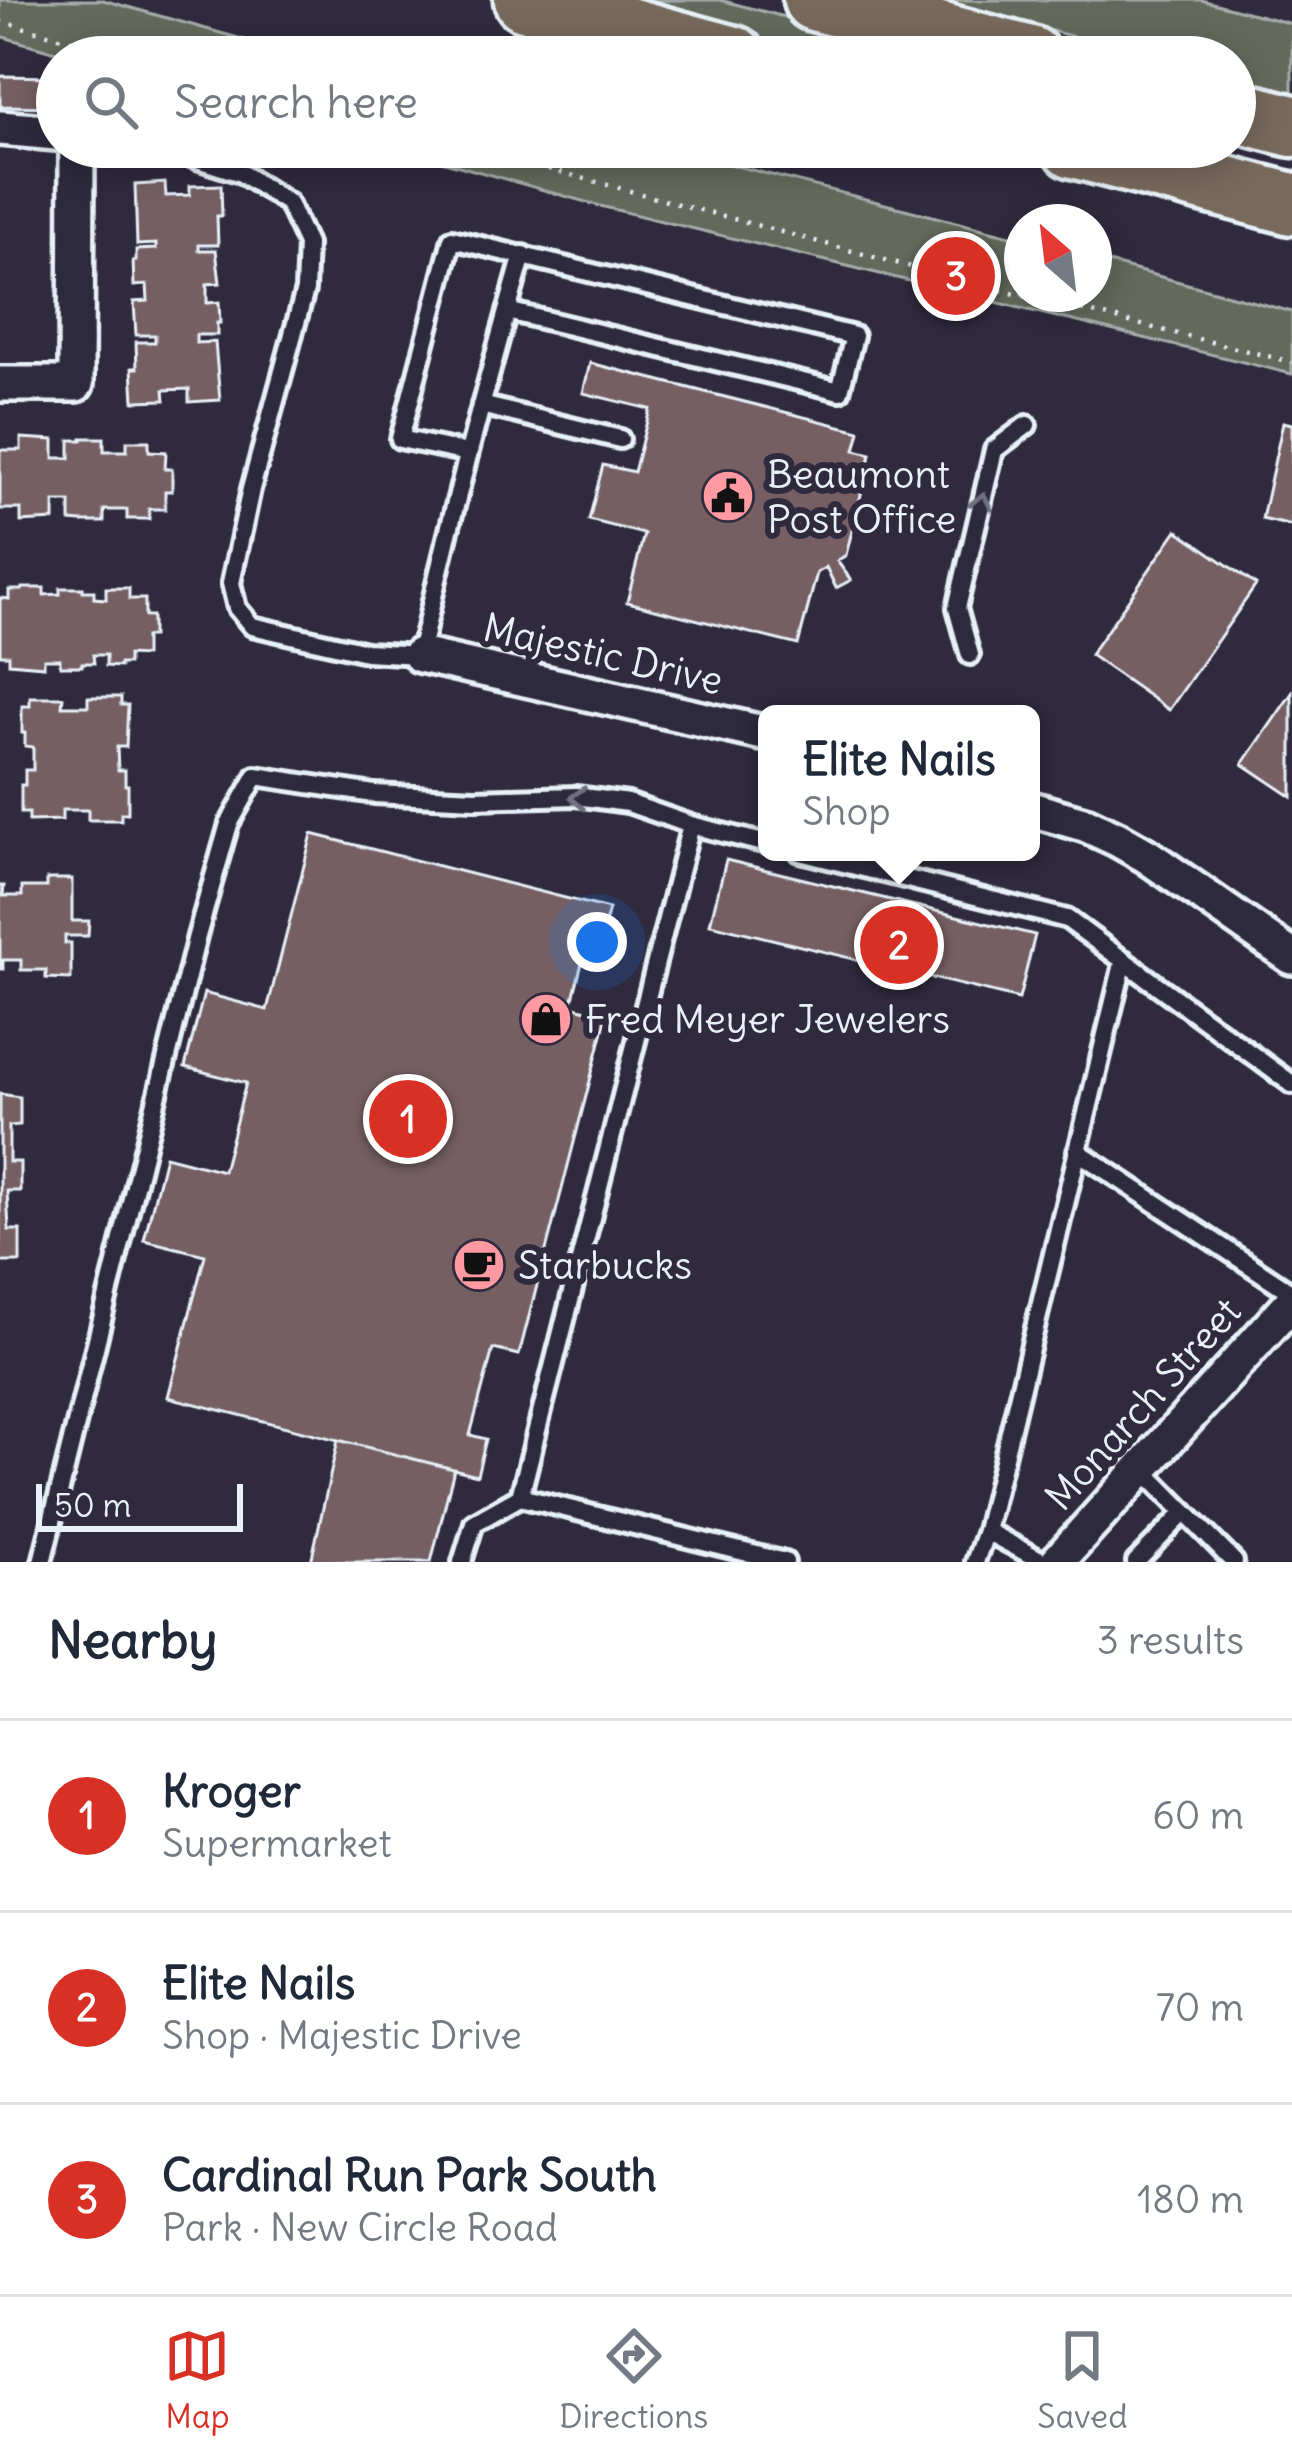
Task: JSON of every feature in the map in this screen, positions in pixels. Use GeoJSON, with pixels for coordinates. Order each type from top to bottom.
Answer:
{"type":"FeatureCollection","features":[{"type":"Feature","properties":{"kind":"highway"},"geometry":{"type":"LineString","coordinates":[[525,0],[657,36]]}},
{"type":"Feature","properties":{"kind":"highway"},"geometry":{"type":"LineString","coordinates":[[814,0],[950,36]]}},
{"type":"Feature","properties":{"kind":"highway"},"geometry":{"type":"LineString","coordinates":[[1256,117],[1292,126]]}},
{"type":"Feature","properties":{"kind":"highway"},"geometry":{"type":"LineString","coordinates":[[1154,168],[1292,204]]}},
{"type":"Feature","properties":{"kind":"street"},"geometry":{"type":"LineString","coordinates":[[0,128],[36,131]]}},
{"type":"Feature","properties":{"kind":"street"},"geometry":{"type":"LineString","coordinates":[[0,384],[76,384],[77,168]]}},
{"type":"Feature","properties":{"kind":"street","name":"Majestic Drive"},"geometry":{"type":"LineString","coordinates":[[420,655],[758,732]]}},
{"type":"Feature","properties":{"kind":"street"},"geometry":{"type":"LineString","coordinates":[[1040,812],[1117,838],[1292,958]]}},
{"type":"Feature","properties":{"kind":"street","name":"Monarch Street"},"geometry":{"type":"LineString","coordinates":[[1057,1562],[1292,1297]]}},
{"type":"Feature","properties":{"kind":"lane"},"geometry":{"type":"LineString","coordinates":[[225,168],[288,203],[307,244],[305,290],[251,489],[231,583],[237,608],[253,626],[366,652],[420,655],[441,556],[523,255]]}},
{"type":"Feature","properties":{"kind":"lane"},"geometry":{"type":"LineString","coordinates":[[468,453],[400,439],[452,239],[854,336],[840,391],[507,311]]}},
{"type":"Feature","properties":{"kind":"lane"},"geometry":{"type":"LineString","coordinates":[[481,404],[620,439]]}},
{"type":"Feature","properties":{"kind":"lane"},"geometry":{"type":"LineString","coordinates":[[970,656],[957,608],[994,450],[1027,425]]}},
{"type":"Feature","properties":{"kind":"lane"},"geometry":{"type":"LineString","coordinates":[[42,1562],[197,936],[229,824],[256,776],[374,794],[475,800],[576,796],[628,803],[758,842]]}},
{"type":"Feature","properties":{"kind":"lane"},"geometry":{"type":"LineString","coordinates":[[520,1497],[691,825]]}},
{"type":"Feature","properties":{"kind":"lane"},"geometry":{"type":"LineString","coordinates":[[836,861],[1066,919],[1292,1084]]}},
{"type":"Feature","properties":{"kind":"lane"},"geometry":{"type":"LineString","coordinates":[[974,1562],[986,1531],[1124,960]]}},
{"type":"Feature","properties":{"kind":"lane"},"geometry":{"type":"LineString","coordinates":[[1077,1150],[1292,1297]]}},
{"type":"Feature","properties":{"kind":"lane"},"geometry":{"type":"LineString","coordinates":[[1142,1468],[1234,1562]]}},
{"type":"Feature","properties":{"kind":"lane"},"geometry":{"type":"LineString","coordinates":[[462,1562],[474,1523],[520,1497],[785,1562]]}},
{"type":"Feature","properties":{"kind":"lane"},"geometry":{"type":"LineString","coordinates":[[1136,1562],[1185,1513]]}},
{"type":"Feature","properties":{"kind":"lane"},"geometry":{"type":"LineString","coordinates":[[986,1531],[1044,1562]]}},
{"type":"Feature","properties":{"kind":"path"},"geometry":{"type":"LineString","coordinates":[[0,21],[55,36]]}},
{"type":"Feature","properties":{"kind":"path"},"geometry":{"type":"LineString","coordinates":[[545,168],[967,282],[1292,362]]}},
{"type":"Feature","properties":{"kind":"green space"},"geometry":{"type":"Polygon","coordinates":[[[0,0],[103,0],[231,36],[36,36],[36,46],[0,36],[0,0]]]}},
{"type":"Feature","properties":{"kind":"green space"},"geometry":{"type":"Polygon","coordinates":[[[580,0],[720,0],[856,36],[720,36],[580,0]]]}},
{"type":"Feature","properties":{"kind":"green space"},"geometry":{"type":"Polygon","coordinates":[[[939,0],[1201,0],[1292,24],[1292,97],[1256,87],[1256,36],[1070,36],[939,0]]]}},
{"type":"Feature","properties":{"kind":"green space"},"geometry":{"type":"Polygon","coordinates":[[[466,168],[744,168],[1004,234],[1004,304],[600,206],[466,168]]]}},
{"type":"Feature","properties":{"kind":"green space"},"geometry":{"type":"Polygon","coordinates":[[[1112,264],[1292,312],[1292,374],[1037,312],[1112,312],[1112,264]]]}},
{"type":"Feature","properties":{"kind":"building"},"geometry":{"type":"Polygon","coordinates":[[[0,76],[36,77],[36,107],[0,106],[0,76]]]}},
{"type":"Feature","properties":{"kind":"building"},"geometry":{"type":"Polygon","coordinates":[[[165,183],[166,196],[190,195],[190,186],[221,185],[218,245],[199,245],[199,250],[216,250],[220,283],[207,284],[207,303],[219,302],[220,323],[217,335],[196,335],[196,343],[215,342],[220,400],[189,402],[189,389],[164,390],[165,400],[134,401],[136,342],[155,342],[155,335],[136,335],[134,302],[148,301],[147,285],[134,286],[133,261],[136,250],[156,249],[156,244],[137,245],[135,185],[165,183]]]}},
{"type":"Feature","properties":{"kind":"building","name":"Beaumont Post Office"},"geometry":{"type":"Polygon","coordinates":[[[590,363],[860,431],[855,450],[871,454],[846,555],[837,561],[851,580],[836,588],[826,567],[817,573],[798,645],[627,602],[644,534],[589,520],[603,465],[634,472],[650,409],[583,393],[590,363]]]}},
{"type":"Feature","properties":{"kind":"building"},"geometry":{"type":"Polygon","coordinates":[[[1283,422],[1292,424],[1292,526],[1262,519],[1283,422]]]}},
{"type":"Feature","properties":{"kind":"building"},"geometry":{"type":"Polygon","coordinates":[[[21,438],[54,440],[54,458],[70,458],[70,440],[104,438],[104,451],[127,451],[127,441],[149,441],[149,451],[166,452],[165,469],[172,469],[172,491],[165,491],[165,509],[149,509],[149,519],[127,519],[127,510],[104,510],[104,522],[82,522],[70,521],[70,502],[54,502],[54,520],[21,522],[21,509],[0,509],[0,450],[21,450],[21,438]]]}},
{"type":"Feature","properties":{"kind":"building"},"geometry":{"type":"Polygon","coordinates":[[[1177,530],[1256,585],[1169,710],[1090,655],[1177,530]]]}},
{"type":"Feature","properties":{"kind":"building"},"geometry":{"type":"Polygon","coordinates":[[[44,588],[44,595],[60,594],[60,588],[83,588],[94,591],[94,598],[106,599],[106,588],[129,588],[129,599],[145,599],[145,616],[152,616],[152,637],[145,637],[145,656],[128,655],[128,664],[120,667],[106,666],[106,655],[93,655],[94,663],[82,666],[60,666],[60,659],[44,659],[44,666],[9,663],[9,655],[0,655],[0,598],[9,599],[9,590],[44,588]]]}},
{"type":"Feature","properties":{"kind":"building"},"geometry":{"type":"Polygon","coordinates":[[[1292,693],[1292,797],[1243,764],[1292,693]]]}},
{"type":"Feature","properties":{"kind":"building"},"geometry":{"type":"Polygon","coordinates":[[[30,697],[63,697],[62,706],[88,706],[88,697],[121,697],[121,705],[128,705],[126,747],[117,747],[118,770],[125,770],[128,785],[128,813],[121,813],[121,820],[88,820],[88,810],[62,810],[62,820],[29,821],[29,813],[21,813],[25,770],[33,770],[33,747],[25,746],[22,733],[22,706],[30,706],[30,697]]]}},
{"type":"Feature","properties":{"kind":"building"},"geometry":{"type":"Polygon","coordinates":[[[312,834],[609,909],[602,935],[590,932],[571,1006],[607,1015],[519,1355],[493,1349],[470,1435],[486,1439],[477,1475],[168,1397],[205,1255],[144,1240],[165,1156],[223,1171],[246,1083],[185,1067],[204,993],[267,1010],[312,834]]]}},
{"type":"Feature","properties":{"kind":"building"},"geometry":{"type":"Polygon","coordinates":[[[726,860],[1035,935],[1019,999],[710,924],[726,860]]]}},
{"type":"Feature","properties":{"kind":"building"},"geometry":{"type":"Polygon","coordinates":[[[47,879],[72,879],[72,921],[89,921],[88,936],[65,936],[65,943],[71,943],[71,979],[46,978],[46,970],[21,970],[21,960],[3,960],[0,969],[0,886],[4,886],[3,896],[22,896],[22,887],[47,887],[47,879]]]}},
{"type":"Feature","properties":{"kind":"building"},"geometry":{"type":"Polygon","coordinates":[[[0,1094],[20,1097],[20,1125],[9,1126],[9,1162],[20,1162],[20,1191],[7,1191],[9,1230],[20,1230],[20,1262],[0,1262],[0,1094]]]}},
{"type":"Feature","properties":{"kind":"building"},"geometry":{"type":"Polygon","coordinates":[[[338,1440],[454,1469],[431,1562],[311,1562],[338,1440]]]}},
{"type":"Feature","properties":{"kind":"place","name":"Cardinal Run Park South"},"geometry":{"type":"Point","coordinates":[956,276]}},
{"type":"Feature","properties":{"kind":"place","name":"Beaumont Post Office"},"geometry":{"type":"Point","coordinates":[728,496]}},
{"type":"Feature","properties":{"kind":"place","name":"Elite Nails"},"geometry":{"type":"Point","coordinates":[899,945]}},
{"type":"Feature","properties":{"kind":"place","name":"Fred Meyer Jewelers"},"geometry":{"type":"Point","coordinates":[546,1019]}},
{"type":"Feature","properties":{"kind":"place","name":"Kroger"},"geometry":{"type":"Point","coordinates":[408,1119]}},
{"type":"Feature","properties":{"kind":"place","name":"Starbucks"},"geometry":{"type":"Point","coordinates":[479,1265]}}]}
